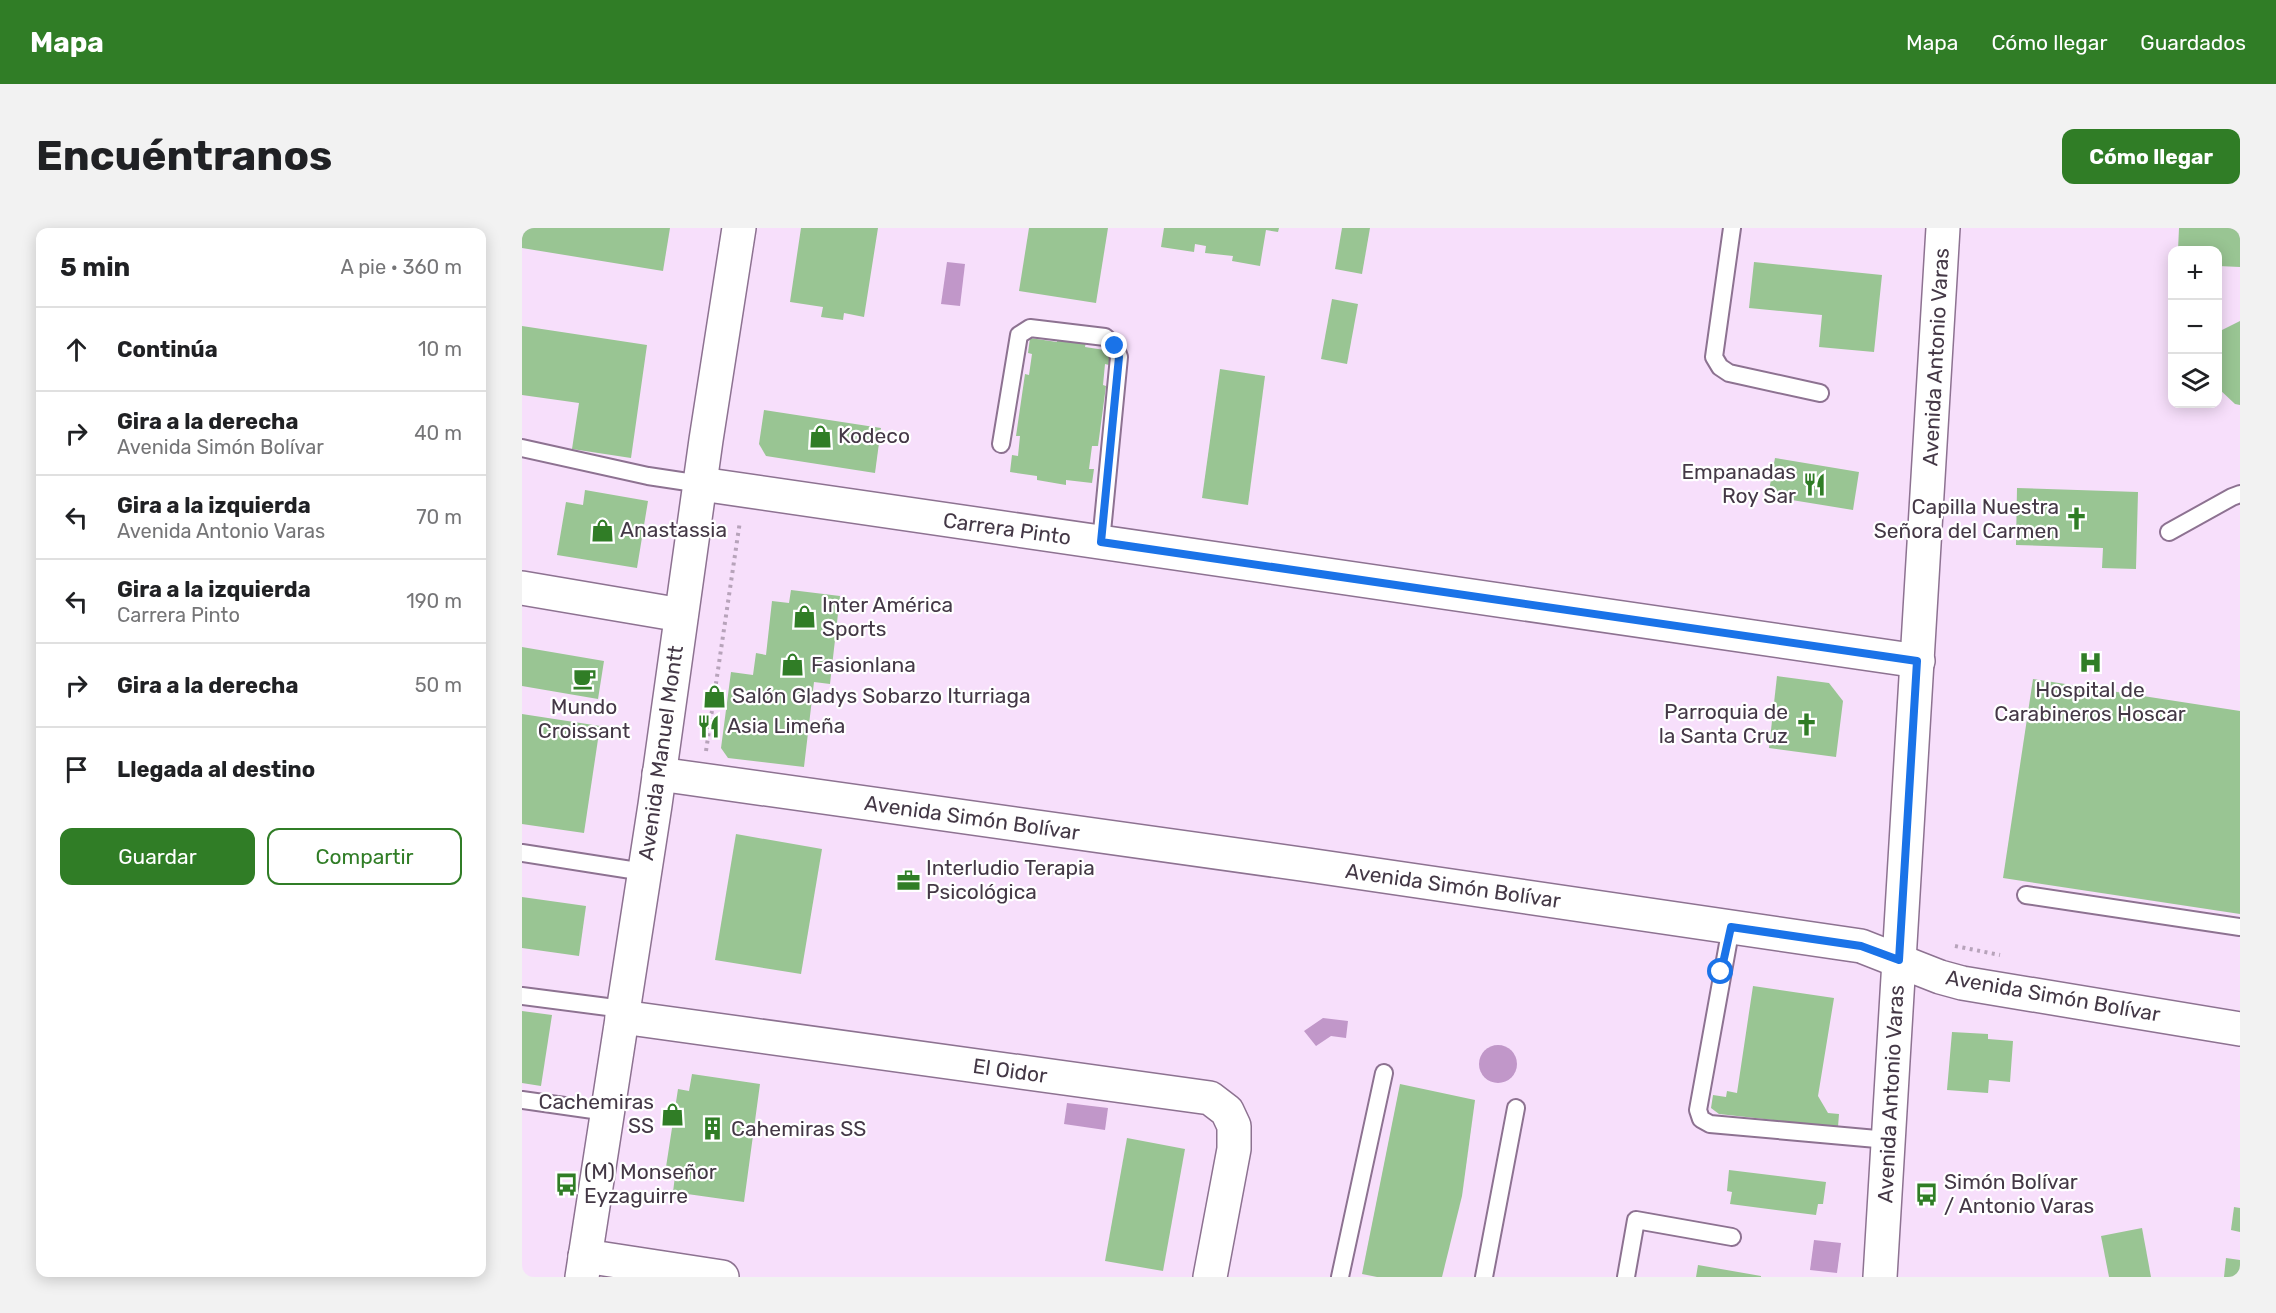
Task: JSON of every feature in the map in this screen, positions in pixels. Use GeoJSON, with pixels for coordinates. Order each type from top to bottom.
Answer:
{"type":"FeatureCollection","features":[{"type":"Feature","properties":{"kind":"street","name":"Avenida Manuel Montt"},"geometry":{"type":"LineString","coordinates":[[583,1266],[659,774],[706,440],[739,228]]}},
{"type":"Feature","properties":{"kind":"street","name":"Avenida Antonio Varas"},"geometry":{"type":"LineString","coordinates":[[1880,1277],[1943,228]]}},
{"type":"Feature","properties":{"kind":"street","name":"Carrera Pinto"},"geometry":{"type":"LineString","coordinates":[[701,484],[1917,661]]}},
{"type":"Feature","properties":{"kind":"street"},"geometry":{"type":"LineString","coordinates":[[522,588],[681,615]]}},
{"type":"Feature","properties":{"kind":"street","name":"Avenida Simón Bolívar"},"geometry":{"type":"LineString","coordinates":[[659,774],[1308,865],[1861,946],[1940,977],[1962,982],[2240,1029]]}},
{"type":"Feature","properties":{"kind":"street","name":"El Oidor"},"geometry":{"type":"LineString","coordinates":[[622,1013],[1210,1098],[1227,1111],[1234,1126],[1234,1149],[1210,1277]]}},
{"type":"Feature","properties":{"kind":"street"},"geometry":{"type":"LineString","coordinates":[[583,1266],[722,1277]]}},
{"type":"Feature","properties":{"kind":"lane"},"geometry":{"type":"LineString","coordinates":[[1732,228],[1714,357],[1729,373],[1820,393]]}},
{"type":"Feature","properties":{"kind":"lane"},"geometry":{"type":"LineString","coordinates":[[1001,444],[1019,335],[1030,328],[1105,337],[1115,346],[1119,357],[1101,542]]}},
{"type":"Feature","properties":{"kind":"lane"},"geometry":{"type":"LineString","coordinates":[[522,448],[648,476],[701,484]]}},
{"type":"Feature","properties":{"kind":"lane"},"geometry":{"type":"LineString","coordinates":[[2169,532],[2240,494]]}},
{"type":"Feature","properties":{"kind":"lane"},"geometry":{"type":"LineString","coordinates":[[522,853],[644,872]]}},
{"type":"Feature","properties":{"kind":"lane"},"geometry":{"type":"LineString","coordinates":[[2026,895],[2240,927]]}},
{"type":"Feature","properties":{"kind":"lane"},"geometry":{"type":"LineString","coordinates":[[1731,927],[1698,1110],[1701,1119],[1710,1124],[1888,1140]]}},
{"type":"Feature","properties":{"kind":"lane"},"geometry":{"type":"LineString","coordinates":[[522,996],[622,1013]]}},
{"type":"Feature","properties":{"kind":"lane"},"geometry":{"type":"LineString","coordinates":[[1340,1277],[1384,1073]]}},
{"type":"Feature","properties":{"kind":"lane"},"geometry":{"type":"LineString","coordinates":[[522,1100],[607,1112]]}},
{"type":"Feature","properties":{"kind":"lane"},"geometry":{"type":"LineString","coordinates":[[1484,1277],[1516,1108]]}},
{"type":"Feature","properties":{"kind":"lane"},"geometry":{"type":"LineString","coordinates":[[1626,1277],[1636,1220],[1732,1237]]}},
{"type":"Feature","properties":{"kind":"path"},"geometry":{"type":"LineString","coordinates":[[702,781],[740,518],[742,490]]}},
{"type":"Feature","properties":{"kind":"shaded area"},"geometry":{"type":"Polygon","coordinates":[[[947,262],[965,264],[960,306],[941,304],[947,262]]]}},
{"type":"Feature","properties":{"kind":"shaded area"},"geometry":{"type":"Polygon","coordinates":[[[1323,1018],[1348,1021],[1346,1038],[1331,1036],[1316,1046],[1304,1031],[1323,1018]]]}},
{"type":"Feature","properties":{"kind":"shaded area"},"geometry":{"type":"Polygon","coordinates":[[[1498,1045],[1512,1050],[1517,1064],[1512,1078],[1498,1083],[1484,1078],[1479,1064],[1484,1050],[1498,1045]]]}},
{"type":"Feature","properties":{"kind":"shaded area"},"geometry":{"type":"Polygon","coordinates":[[[1067,1103],[1108,1108],[1105,1130],[1064,1124],[1067,1103]]]}},
{"type":"Feature","properties":{"kind":"shaded area"},"geometry":{"type":"Polygon","coordinates":[[[1814,1240],[1841,1243],[1837,1273],[1810,1270],[1814,1240]]]}},
{"type":"Feature","properties":{"kind":"building"},"geometry":{"type":"Polygon","coordinates":[[[522,228],[670,228],[663,271],[522,248],[522,228]]]}},
{"type":"Feature","properties":{"kind":"building"},"geometry":{"type":"Polygon","coordinates":[[[801,228],[878,228],[864,317],[844,313],[843,320],[821,317],[823,307],[790,302],[801,228]]]}},
{"type":"Feature","properties":{"kind":"building"},"geometry":{"type":"Polygon","coordinates":[[[1029,228],[1108,228],[1096,303],[1019,291],[1029,228]]]}},
{"type":"Feature","properties":{"kind":"building"},"geometry":{"type":"Polygon","coordinates":[[[1164,228],[1279,228],[1278,232],[1266,230],[1260,266],[1232,261],[1233,256],[1205,253],[1206,246],[1195,244],[1194,252],[1161,247],[1164,228]]]}},
{"type":"Feature","properties":{"kind":"building"},"geometry":{"type":"Polygon","coordinates":[[[1342,228],[1370,228],[1362,274],[1335,269],[1342,228]]]}},
{"type":"Feature","properties":{"kind":"building"},"geometry":{"type":"Polygon","coordinates":[[[2179,228],[2240,228],[2240,267],[2222,266],[2222,246],[2178,246],[2179,228]]]}},
{"type":"Feature","properties":{"kind":"building"},"geometry":{"type":"Polygon","coordinates":[[[1754,262],[1882,275],[1874,352],[1819,347],[1822,315],[1749,308],[1754,262]]]}},
{"type":"Feature","properties":{"kind":"building"},"geometry":{"type":"Polygon","coordinates":[[[1332,299],[1358,304],[1347,364],[1321,359],[1332,299]]]}},
{"type":"Feature","properties":{"kind":"building"},"geometry":{"type":"Polygon","coordinates":[[[2240,321],[2240,405],[2235,404],[2222,392],[2222,330],[2240,321]]]}},
{"type":"Feature","properties":{"kind":"building"},"geometry":{"type":"Polygon","coordinates":[[[522,326],[647,345],[631,458],[572,449],[579,403],[522,395],[522,326]]]}},
{"type":"Feature","properties":{"kind":"building"},"geometry":{"type":"Polygon","coordinates":[[[1030,338],[1057,342],[1057,338],[1086,342],[1085,347],[1111,351],[1109,365],[1105,364],[1103,385],[1106,386],[1098,446],[1092,446],[1089,469],[1094,469],[1092,483],[1066,480],[1066,485],[1037,480],[1037,476],[1010,472],[1012,455],[1018,456],[1020,436],[1016,436],[1025,374],[1029,375],[1032,354],[1028,353],[1030,338]]]}},
{"type":"Feature","properties":{"kind":"building"},"geometry":{"type":"Polygon","coordinates":[[[1220,369],[1265,376],[1248,505],[1202,498],[1220,369]]]}},
{"type":"Feature","properties":{"kind":"building","name":"Kodeco"},"geometry":{"type":"Polygon","coordinates":[[[764,410],[881,428],[875,473],[766,456],[759,444],[764,410]]]}},
{"type":"Feature","properties":{"kind":"building","name":"Empanadas Roy Sar"},"geometry":{"type":"Polygon","coordinates":[[[1775,458],[1859,472],[1853,510],[1768,496],[1775,458]]]}},
{"type":"Feature","properties":{"kind":"building","name":"Capilla Nuestra Señora del Carmen"},"geometry":{"type":"Polygon","coordinates":[[[2017,488],[2138,492],[2136,569],[2102,568],[2103,548],[2016,545],[2017,488]]]}},
{"type":"Feature","properties":{"kind":"building","name":"Anastassia"},"geometry":{"type":"Polygon","coordinates":[[[585,490],[648,501],[637,568],[557,555],[566,502],[583,505],[585,490]]]}},
{"type":"Feature","properties":{"kind":"building"},"geometry":{"type":"Polygon","coordinates":[[[791,590],[840,596],[830,684],[814,682],[804,767],[728,758],[721,748],[731,672],[753,675],[756,653],[766,655],[772,601],[789,603],[791,590]]]}},
{"type":"Feature","properties":{"kind":"building"},"geometry":{"type":"Polygon","coordinates":[[[522,647],[604,661],[598,699],[522,686],[522,647]]]}},
{"type":"Feature","properties":{"kind":"building","name":"Parroquia de la Santa Cruz"},"geometry":{"type":"Polygon","coordinates":[[[1777,676],[1829,683],[1843,701],[1836,757],[1769,748],[1777,676]]]}},
{"type":"Feature","properties":{"kind":"building"},"geometry":{"type":"Polygon","coordinates":[[[2033,679],[2240,711],[2240,914],[2003,878],[2033,679]]]}},
{"type":"Feature","properties":{"kind":"building"},"geometry":{"type":"Polygon","coordinates":[[[522,714],[600,726],[584,833],[522,824],[522,714]]]}},
{"type":"Feature","properties":{"kind":"building"},"geometry":{"type":"Polygon","coordinates":[[[736,834],[822,849],[801,974],[715,960],[736,834]]]}},
{"type":"Feature","properties":{"kind":"building"},"geometry":{"type":"Polygon","coordinates":[[[522,897],[586,906],[579,956],[522,948],[522,897]]]}},
{"type":"Feature","properties":{"kind":"building"},"geometry":{"type":"Polygon","coordinates":[[[1753,986],[1834,998],[1818,1096],[1828,1113],[1839,1114],[1838,1127],[1719,1114],[1711,1108],[1713,1095],[1726,1097],[1727,1091],[1737,1093],[1753,986]]]}},
{"type":"Feature","properties":{"kind":"building"},"geometry":{"type":"Polygon","coordinates":[[[522,1011],[552,1015],[541,1086],[522,1083],[522,1011]]]}},
{"type":"Feature","properties":{"kind":"building"},"geometry":{"type":"Polygon","coordinates":[[[1952,1032],[1988,1034],[1988,1039],[2013,1041],[2010,1082],[1989,1080],[1988,1093],[1947,1090],[1952,1032]]]}},
{"type":"Feature","properties":{"kind":"building","name":"Cahemiras SS"},"geometry":{"type":"Polygon","coordinates":[[[692,1074],[760,1084],[744,1202],[673,1192],[676,1168],[666,1167],[678,1089],[689,1091],[692,1074]]]}},
{"type":"Feature","properties":{"kind":"building"},"geometry":{"type":"Polygon","coordinates":[[[1400,1084],[1475,1100],[1462,1196],[1442,1277],[1377,1277],[1362,1274],[1400,1084]]]}},
{"type":"Feature","properties":{"kind":"building"},"geometry":{"type":"Polygon","coordinates":[[[1127,1138],[1185,1149],[1163,1271],[1105,1261],[1127,1138]]]}},
{"type":"Feature","properties":{"kind":"building"},"geometry":{"type":"Polygon","coordinates":[[[1729,1170],[1826,1182],[1823,1204],[1818,1204],[1816,1215],[1730,1204],[1732,1192],[1727,1191],[1729,1170]]]}},
{"type":"Feature","properties":{"kind":"building"},"geometry":{"type":"Polygon","coordinates":[[[2234,1207],[2240,1208],[2240,1232],[2231,1230],[2234,1207]]]}},
{"type":"Feature","properties":{"kind":"building"},"geometry":{"type":"Polygon","coordinates":[[[2142,1228],[2151,1277],[2109,1277],[2101,1236],[2142,1228]]]}},
{"type":"Feature","properties":{"kind":"building"},"geometry":{"type":"Polygon","coordinates":[[[2226,1258],[2240,1260],[2240,1277],[2224,1277],[2226,1258]]]}},
{"type":"Feature","properties":{"kind":"building"},"geometry":{"type":"Polygon","coordinates":[[[1698,1265],[1761,1276],[1761,1277],[1696,1277],[1698,1265]]]}},
{"type":"Feature","properties":{"kind":"place","name":"Kodeco"},"geometry":{"type":"Point","coordinates":[820,436]}},
{"type":"Feature","properties":{"kind":"place","name":"Empanadas Roy Sar"},"geometry":{"type":"Point","coordinates":[1814,484]}},
{"type":"Feature","properties":{"kind":"place","name":"Capilla Nuestra Señora del Carmen"},"geometry":{"type":"Point","coordinates":[2077,519]}},
{"type":"Feature","properties":{"kind":"place","name":"Anastassia"},"geometry":{"type":"Point","coordinates":[602,530]}},
{"type":"Feature","properties":{"kind":"place","name":"Inter América Sports"},"geometry":{"type":"Point","coordinates":[804,617]}},
{"type":"Feature","properties":{"kind":"place","name":"Hospital de Carabineros Hoscar"},"geometry":{"type":"Point","coordinates":[2090,662]}},
{"type":"Feature","properties":{"kind":"place","name":"Fasionlana"},"geometry":{"type":"Point","coordinates":[793,665]}},
{"type":"Feature","properties":{"kind":"place","name":"Mundo Croissant"},"geometry":{"type":"Point","coordinates":[584,679]}},
{"type":"Feature","properties":{"kind":"place","name":"Salón Gladys Sobarzo Iturriaga"},"geometry":{"type":"Point","coordinates":[714,696]}},
{"type":"Feature","properties":{"kind":"place","name":"Parroquia de la Santa Cruz"},"geometry":{"type":"Point","coordinates":[1806,724]}},
{"type":"Feature","properties":{"kind":"place","name":"Asia Limeña"},"geometry":{"type":"Point","coordinates":[709,726]}},
{"type":"Feature","properties":{"kind":"place","name":"Interludio Terapia Psicológica"},"geometry":{"type":"Point","coordinates":[908,880]}},
{"type":"Feature","properties":{"kind":"place","name":"Cachemiras SS"},"geometry":{"type":"Point","coordinates":[672,1114]}},
{"type":"Feature","properties":{"kind":"place","name":"Cahemiras SS"},"geometry":{"type":"Point","coordinates":[713,1129]}},
{"type":"Feature","properties":{"kind":"place","name":"(M) Monseñor Eyzaguirre"},"geometry":{"type":"Point","coordinates":[566,1184]}},
{"type":"Feature","properties":{"kind":"place","name":"Simón Bolívar / Antonio Varas"},"geometry":{"type":"Point","coordinates":[1926,1194]}},
{"type":"Feature","properties":{"kind":"route"},"geometry":{"type":"LineString","coordinates":[[1115,346],[1119,357],[1101,542],[1917,661],[1899,960],[1861,946],[1731,927],[1721,972]]}}]}
